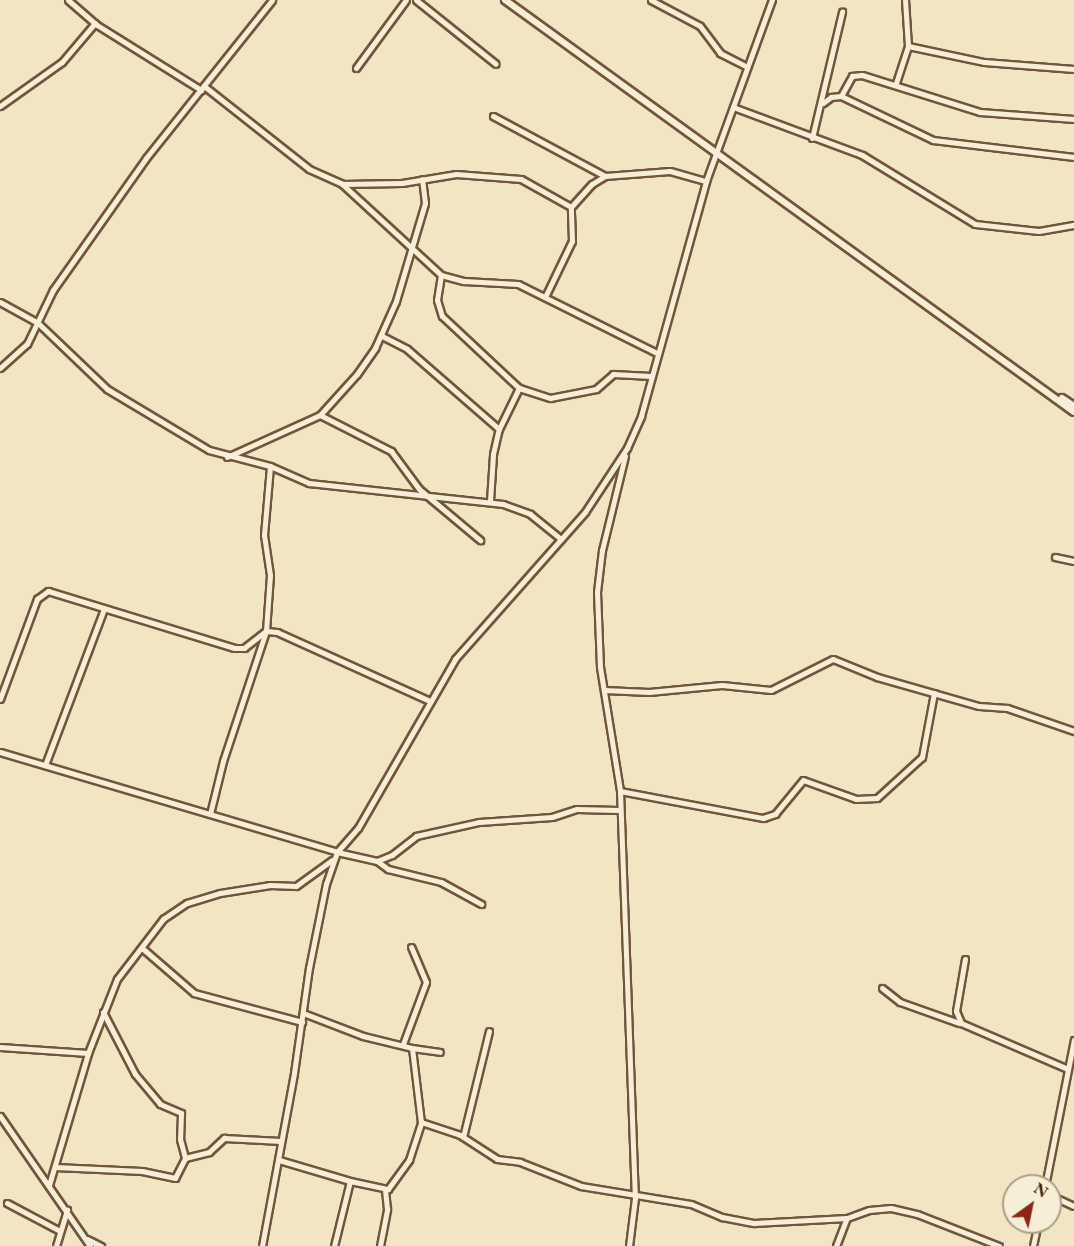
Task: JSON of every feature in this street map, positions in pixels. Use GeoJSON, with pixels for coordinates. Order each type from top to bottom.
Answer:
{"type":"FeatureCollection","features":[{"type":"Feature","properties":{"kind":"street"},"geometry":{"type":"LineString","coordinates":[[68,0],[95,23],[202,88],[309,169],[342,184],[441,275],[464,281],[514,283],[657,353]]}},
{"type":"Feature","properties":{"kind":"street"},"geometry":{"type":"LineString","coordinates":[[0,368],[27,344],[58,282],[146,158],[272,0]]}},
{"type":"Feature","properties":{"kind":"street"},"geometry":{"type":"LineString","coordinates":[[356,68],[406,0]]}},
{"type":"Feature","properties":{"kind":"street"},"geometry":{"type":"LineString","coordinates":[[416,0],[496,64]]}},
{"type":"Feature","properties":{"kind":"street"},"geometry":{"type":"LineString","coordinates":[[505,0],[1011,364],[1074,412]]}},
{"type":"Feature","properties":{"kind":"street"},"geometry":{"type":"LineString","coordinates":[[651,0],[700,26],[720,53],[747,67]]}},
{"type":"Feature","properties":{"kind":"street"},"geometry":{"type":"LineString","coordinates":[[49,1185],[88,1053],[103,1012],[126,962],[142,948],[163,920],[187,903],[234,890],[296,886],[332,860],[358,828],[455,659],[585,512],[627,448],[641,416],[706,181],[772,0]]}},
{"type":"Feature","properties":{"kind":"street"},"geometry":{"type":"LineString","coordinates":[[896,83],[908,46],[905,0]]}},
{"type":"Feature","properties":{"kind":"street"},"geometry":{"type":"LineString","coordinates":[[812,138],[823,103],[842,12]]}},
{"type":"Feature","properties":{"kind":"street"},"geometry":{"type":"LineString","coordinates":[[0,106],[62,62],[95,23]]}},
{"type":"Feature","properties":{"kind":"street"},"geometry":{"type":"LineString","coordinates":[[908,46],[984,62],[1074,69]]}},
{"type":"Feature","properties":{"kind":"street"},"geometry":{"type":"LineString","coordinates":[[841,96],[852,76],[872,76],[980,112],[1074,119]]}},
{"type":"Feature","properties":{"kind":"street"},"geometry":{"type":"LineString","coordinates":[[823,103],[831,97],[841,96],[933,140],[1074,157]]}},
{"type":"Feature","properties":{"kind":"street"},"geometry":{"type":"LineString","coordinates":[[733,107],[879,164],[975,224],[1039,231],[1074,225]]}},
{"type":"Feature","properties":{"kind":"street"},"geometry":{"type":"LineString","coordinates":[[493,116],[605,176]]}},
{"type":"Feature","properties":{"kind":"street"},"geometry":{"type":"LineString","coordinates":[[545,297],[572,241],[572,207],[585,189],[605,176],[670,171],[706,181]]}},
{"type":"Feature","properties":{"kind":"street"},"geometry":{"type":"LineString","coordinates":[[342,184],[391,184],[456,174],[521,179],[572,207]]}},
{"type":"Feature","properties":{"kind":"street"},"geometry":{"type":"LineString","coordinates":[[227,457],[320,415],[357,374],[382,336],[414,249],[425,203],[422,179]]}},
{"type":"Feature","properties":{"kind":"street"},"geometry":{"type":"LineString","coordinates":[[441,275],[437,300],[442,316],[519,388],[550,398],[596,389],[613,374],[651,376]]}},
{"type":"Feature","properties":{"kind":"street"},"geometry":{"type":"LineString","coordinates":[[0,302],[38,323],[107,389],[181,436],[227,457],[270,466],[309,483],[430,499],[490,501],[530,514],[561,539]]}},
{"type":"Feature","properties":{"kind":"street"},"geometry":{"type":"LineString","coordinates":[[382,336],[407,349],[499,429]]}},
{"type":"Feature","properties":{"kind":"street"},"geometry":{"type":"LineString","coordinates":[[1011,364],[1074,406]]}},
{"type":"Feature","properties":{"kind":"street"},"geometry":{"type":"LineString","coordinates":[[490,501],[493,454],[499,429],[519,388]]}},
{"type":"Feature","properties":{"kind":"street"},"geometry":{"type":"LineString","coordinates":[[320,415],[392,451],[430,499],[480,540]]}},
{"type":"Feature","properties":{"kind":"street"},"geometry":{"type":"LineString","coordinates":[[627,448],[597,572],[604,690],[620,790],[618,810],[635,1198],[629,1246]]}},
{"type":"Feature","properties":{"kind":"street"},"geometry":{"type":"LineString","coordinates":[[210,814],[223,760],[266,632],[270,585],[264,535],[270,466]]}},
{"type":"Feature","properties":{"kind":"street"},"geometry":{"type":"LineString","coordinates":[[1055,557],[1074,561]]}},
{"type":"Feature","properties":{"kind":"street"},"geometry":{"type":"LineString","coordinates":[[0,699],[40,593],[54,591],[104,609],[234,648],[244,648],[266,632],[277,632],[430,701]]}},
{"type":"Feature","properties":{"kind":"street"},"geometry":{"type":"LineString","coordinates":[[45,765],[104,609]]}},
{"type":"Feature","properties":{"kind":"street"},"geometry":{"type":"LineString","coordinates":[[604,690],[649,692],[722,685],[771,690],[833,659],[877,677],[979,706],[1007,708],[1074,731]]}},
{"type":"Feature","properties":{"kind":"street"},"geometry":{"type":"LineString","coordinates":[[620,790],[763,818],[774,814],[803,780],[856,799],[877,798],[902,772],[919,762],[934,693]]}},
{"type":"Feature","properties":{"kind":"street"},"geometry":{"type":"LineString","coordinates":[[0,752],[338,852],[377,861],[388,869],[441,882],[481,904]]}},
{"type":"Feature","properties":{"kind":"street"},"geometry":{"type":"LineString","coordinates":[[377,861],[392,855],[416,836],[467,824],[514,817],[552,817],[577,809],[618,810]]}},
{"type":"Feature","properties":{"kind":"street"},"geometry":{"type":"LineString","coordinates":[[262,1246],[279,1160],[309,968],[332,860]]}},
{"type":"Feature","properties":{"kind":"street"},"geometry":{"type":"LineString","coordinates":[[403,1044],[426,982],[411,947]]}},
{"type":"Feature","properties":{"kind":"street"},"geometry":{"type":"LineString","coordinates":[[142,948],[194,993],[302,1022]]}},
{"type":"Feature","properties":{"kind":"street"},"geometry":{"type":"LineString","coordinates":[[961,1023],[956,1011],[965,959]]}},
{"type":"Feature","properties":{"kind":"street"},"geometry":{"type":"LineString","coordinates":[[882,988],[900,1002],[961,1023],[1068,1069]]}},
{"type":"Feature","properties":{"kind":"street"},"geometry":{"type":"LineString","coordinates":[[55,1167],[142,1172],[175,1178],[185,1158],[180,1139],[181,1113],[160,1104],[135,1074],[103,1012]]}},
{"type":"Feature","properties":{"kind":"street"},"geometry":{"type":"LineString","coordinates":[[303,1013],[363,1036],[440,1052]]}},
{"type":"Feature","properties":{"kind":"street"},"geometry":{"type":"LineString","coordinates":[[463,1137],[489,1031]]}},
{"type":"Feature","properties":{"kind":"street"},"geometry":{"type":"LineString","coordinates":[[1047,1174],[1074,1040]]}},
{"type":"Feature","properties":{"kind":"street"},"geometry":{"type":"LineString","coordinates":[[0,1047],[88,1053]]}},
{"type":"Feature","properties":{"kind":"street"},"geometry":{"type":"LineString","coordinates":[[279,1160],[385,1190],[392,1186],[409,1160],[421,1122],[412,1048]]}},
{"type":"Feature","properties":{"kind":"street"},"geometry":{"type":"LineString","coordinates":[[0,1116],[90,1246]]}},
{"type":"Feature","properties":{"kind":"street"},"geometry":{"type":"LineString","coordinates":[[421,1122],[463,1137],[497,1159],[520,1162],[581,1186],[635,1198],[681,1202],[754,1223],[847,1218],[869,1210],[891,1209],[917,1214],[999,1246]]}},
{"type":"Feature","properties":{"kind":"street"},"geometry":{"type":"LineString","coordinates":[[185,1158],[209,1152],[224,1138],[281,1141]]}},
{"type":"Feature","properties":{"kind":"street"},"geometry":{"type":"LineString","coordinates":[[334,1246],[350,1181]]}},
{"type":"Feature","properties":{"kind":"street"},"geometry":{"type":"LineString","coordinates":[[380,1246],[387,1209],[385,1190]]}},
{"type":"Feature","properties":{"kind":"street"},"geometry":{"type":"LineString","coordinates":[[7,1203],[58,1230]]}},
{"type":"Feature","properties":{"kind":"street"},"geometry":{"type":"LineString","coordinates":[[56,1246],[58,1230],[67,1210]]}},
{"type":"Feature","properties":{"kind":"street"},"geometry":{"type":"LineString","coordinates":[[836,1246],[847,1218]]}},
{"type":"Feature","properties":{"kind":"street"},"geometry":{"type":"LineString","coordinates":[[85,1238],[101,1246]]}}]}
